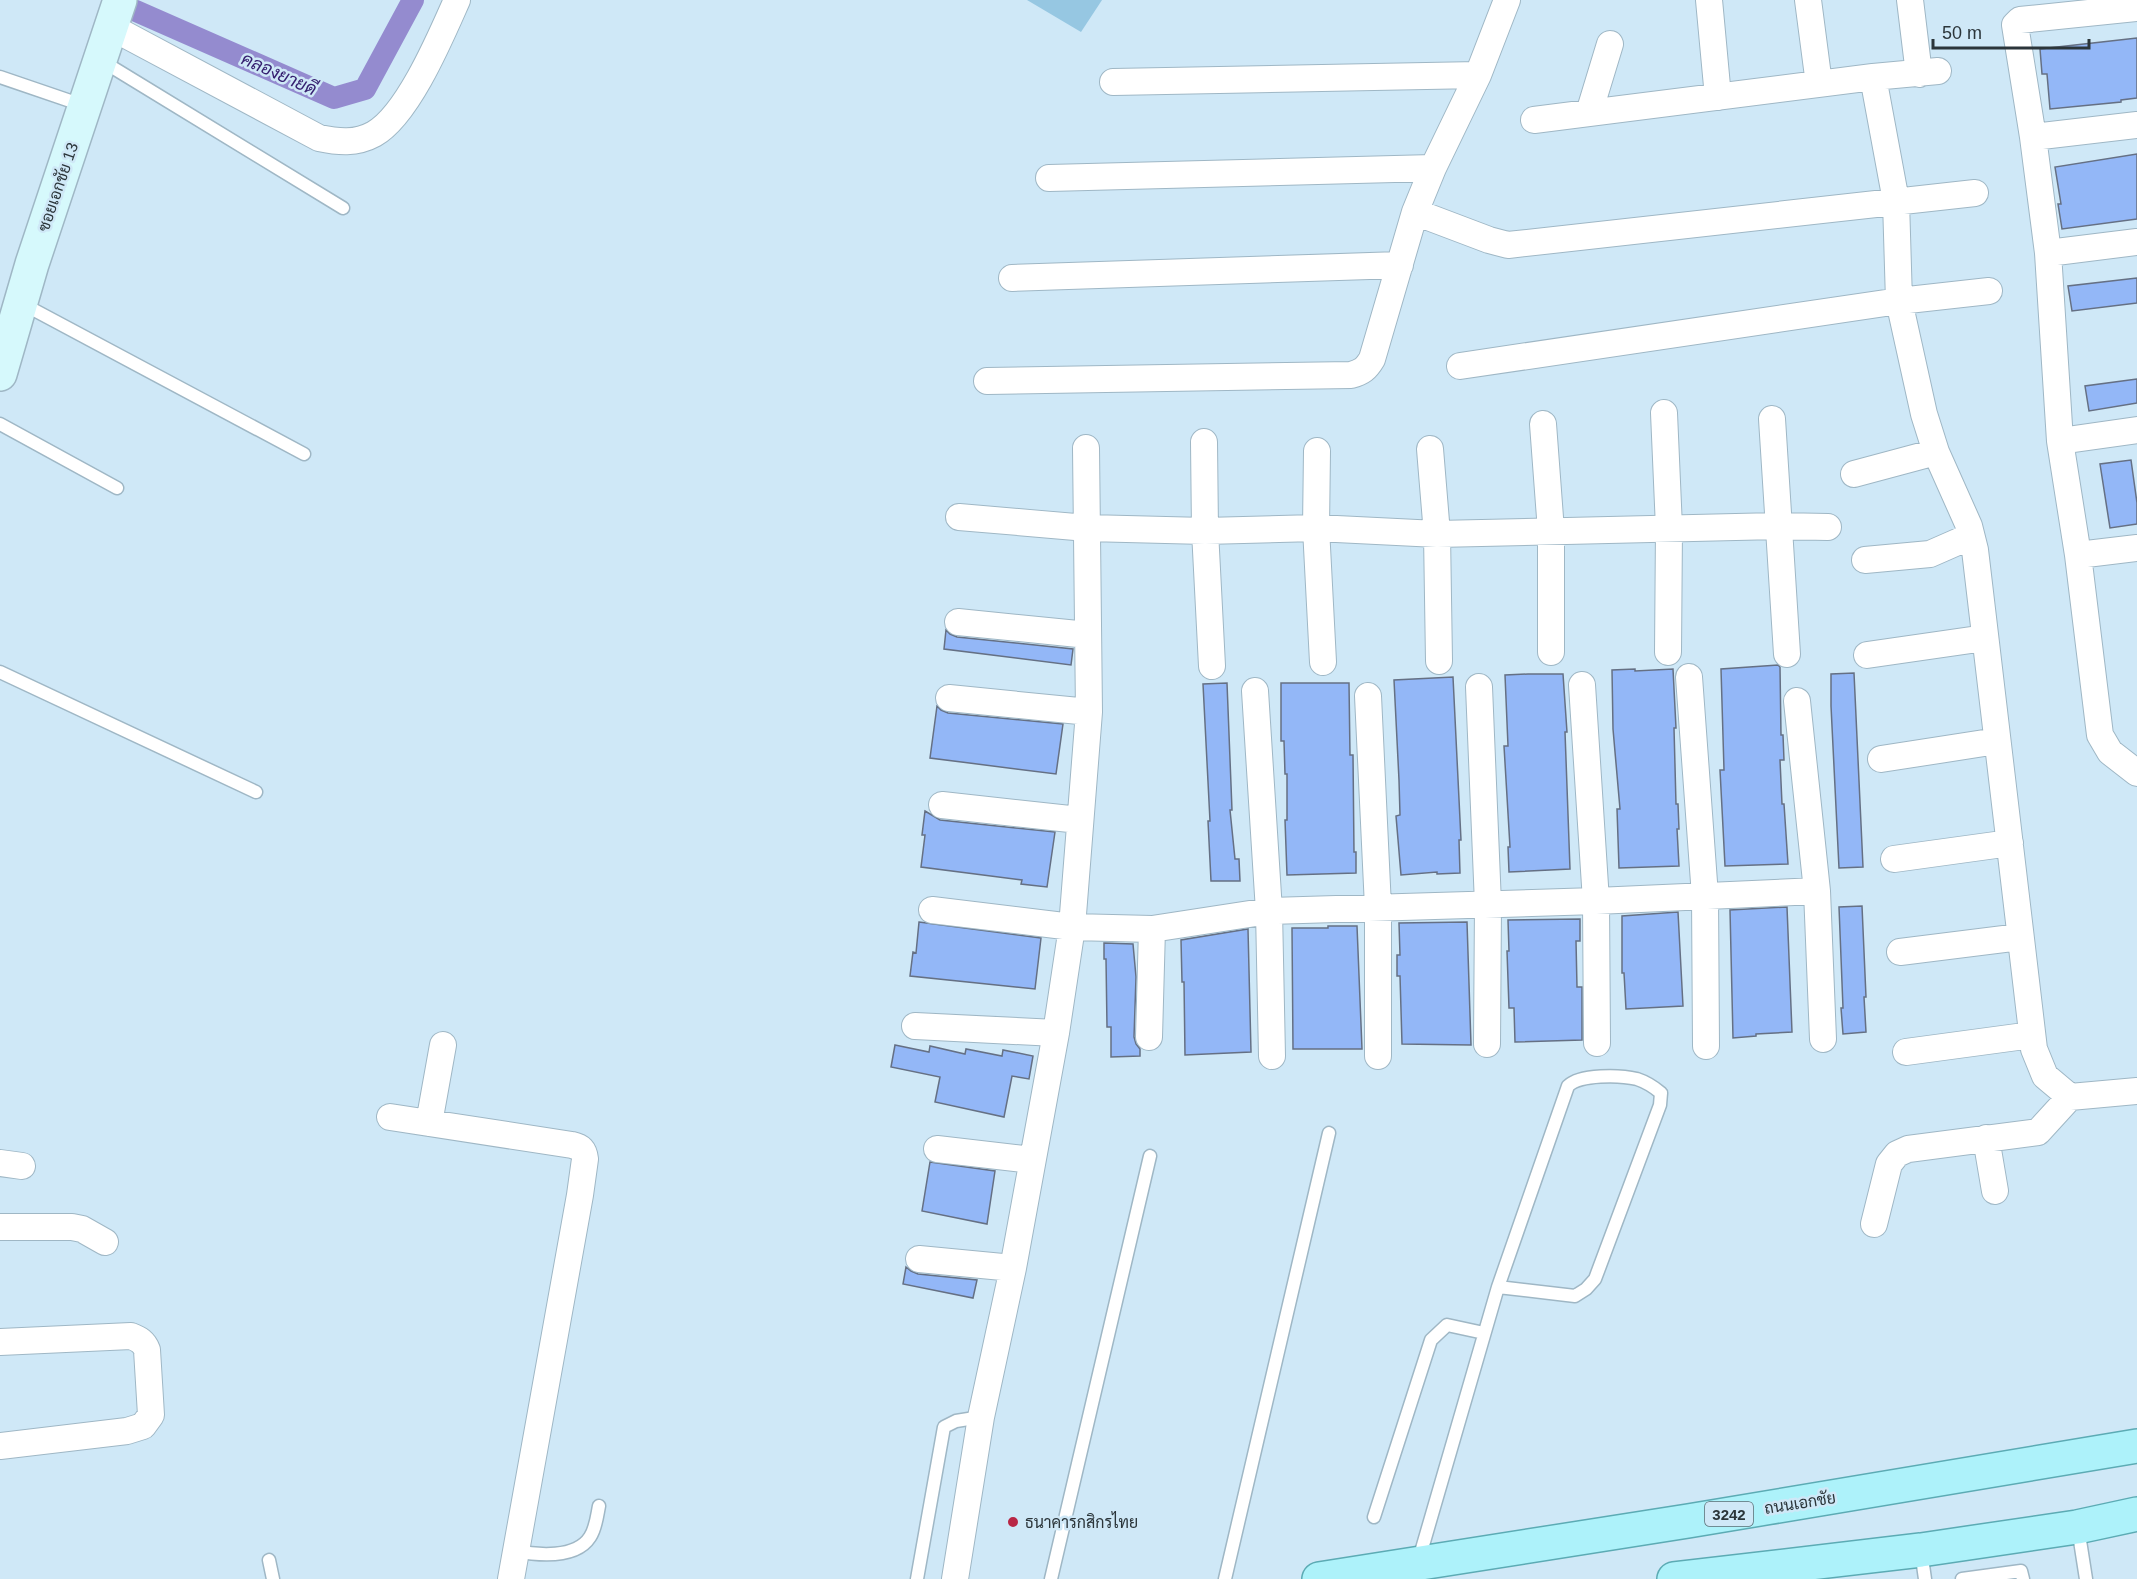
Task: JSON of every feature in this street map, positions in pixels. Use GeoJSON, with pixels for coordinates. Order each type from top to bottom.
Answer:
{"type":"FeatureCollection","features":[{"type":"Feature","properties":{"kind":"main road","name":"ถนนเอกชัย"},"geometry":{"type":"LineString","coordinates":[[1319,1579],[1688,1521],[2137,1446]]}},
{"type":"Feature","properties":{"kind":"main road"},"geometry":{"type":"LineString","coordinates":[[1687,1578],[1923,1564],[2137,1514]]}},
{"type":"Feature","properties":{"kind":"street"},"geometry":{"type":"LineString","coordinates":[[115,14],[319,138],[350,142],[375,134],[404,102],[435,48],[457,0]]}},
{"type":"Feature","properties":{"kind":"street"},"geometry":{"type":"LineString","coordinates":[[987,381],[1361,373],[1372,359],[1415,212],[1433,168],[1478,75],[1508,0]]}},
{"type":"Feature","properties":{"kind":"street"},"geometry":{"type":"LineString","coordinates":[[1709,0],[1718,97]]}},
{"type":"Feature","properties":{"kind":"street"},"geometry":{"type":"LineString","coordinates":[[1808,0],[1819,84]]}},
{"type":"Feature","properties":{"kind":"street"},"geometry":{"type":"LineString","coordinates":[[1534,120],[1928,72],[1910,0]]}},
{"type":"Feature","properties":{"kind":"street"},"geometry":{"type":"LineString","coordinates":[[2137,8],[2016,22],[2048,253],[2060,441],[2078,555],[2100,735],[2109,752],[2137,773]]}},
{"type":"Feature","properties":{"kind":"street","name":"ซอยเอกชัย 13"},"geometry":{"type":"LineString","coordinates":[[0,374],[20,303],[115,14]]}},
{"type":"Feature","properties":{"kind":"street"},"geometry":{"type":"LineString","coordinates":[[1589,113],[1610,44]]}},
{"type":"Feature","properties":{"kind":"street"},"geometry":{"type":"LineString","coordinates":[[1113,82],[1478,75]]}},
{"type":"Feature","properties":{"kind":"street"},"geometry":{"type":"LineString","coordinates":[[1874,77],[1896,201],[1899,301],[1924,414],[1936,452],[1969,526],[1975,550],[2034,1049],[2045,1076],[2070,1097]]}},
{"type":"Feature","properties":{"kind":"street"},"geometry":{"type":"LineString","coordinates":[[2033,137],[2137,125]]}},
{"type":"Feature","properties":{"kind":"street"},"geometry":{"type":"LineString","coordinates":[[1049,178],[1433,168]]}},
{"type":"Feature","properties":{"kind":"street"},"geometry":{"type":"LineString","coordinates":[[1415,212],[1508,245],[1975,193]]}},
{"type":"Feature","properties":{"kind":"street"},"geometry":{"type":"LineString","coordinates":[[2048,253],[2137,242]]}},
{"type":"Feature","properties":{"kind":"street"},"geometry":{"type":"LineString","coordinates":[[1011,278],[1400,265]]}},
{"type":"Feature","properties":{"kind":"street"},"geometry":{"type":"LineString","coordinates":[[1460,366],[1899,301],[1989,291]]}},
{"type":"Feature","properties":{"kind":"street"},"geometry":{"type":"LineString","coordinates":[[1664,413],[1669,528],[1668,652]]}},
{"type":"Feature","properties":{"kind":"street"},"geometry":{"type":"LineString","coordinates":[[1772,419],[1787,654]]}},
{"type":"Feature","properties":{"kind":"street"},"geometry":{"type":"LineString","coordinates":[[1543,424],[1551,531],[1551,652]]}},
{"type":"Feature","properties":{"kind":"street"},"geometry":{"type":"LineString","coordinates":[[2060,441],[2137,430]]}},
{"type":"Feature","properties":{"kind":"street"},"geometry":{"type":"LineString","coordinates":[[1204,442],[1205,531],[1212,666]]}},
{"type":"Feature","properties":{"kind":"street"},"geometry":{"type":"LineString","coordinates":[[955,1579],[981,1417],[1012,1268],[1056,1033],[1072,927],[1089,712],[1086,448]]}},
{"type":"Feature","properties":{"kind":"street"},"geometry":{"type":"LineString","coordinates":[[1430,449],[1437,534],[1439,661]]}},
{"type":"Feature","properties":{"kind":"street"},"geometry":{"type":"LineString","coordinates":[[1317,451],[1316,528],[1323,662]]}},
{"type":"Feature","properties":{"kind":"street"},"geometry":{"type":"LineString","coordinates":[[1854,474],[1936,452]]}},
{"type":"Feature","properties":{"kind":"street"},"geometry":{"type":"LineString","coordinates":[[959,517],[1087,528],[1205,531],[1316,528],[1437,534],[1778,526],[1828,527]]}},
{"type":"Feature","properties":{"kind":"street"},"geometry":{"type":"LineString","coordinates":[[1865,560],[1930,554],[1971,536]]}},
{"type":"Feature","properties":{"kind":"street"},"geometry":{"type":"LineString","coordinates":[[2078,555],[2137,548]]}},
{"type":"Feature","properties":{"kind":"street"},"geometry":{"type":"LineString","coordinates":[[958,622],[1088,635]]}},
{"type":"Feature","properties":{"kind":"street"},"geometry":{"type":"LineString","coordinates":[[1867,655],[1985,639]]}},
{"type":"Feature","properties":{"kind":"street"},"geometry":{"type":"LineString","coordinates":[[1689,677],[1705,896],[1706,1046]]}},
{"type":"Feature","properties":{"kind":"street"},"geometry":{"type":"LineString","coordinates":[[1582,685],[1596,901],[1597,1043]]}},
{"type":"Feature","properties":{"kind":"street"},"geometry":{"type":"LineString","coordinates":[[1479,687],[1488,904],[1487,1044]]}},
{"type":"Feature","properties":{"kind":"street"},"geometry":{"type":"LineString","coordinates":[[1255,691],[1269,911],[1272,1056]]}},
{"type":"Feature","properties":{"kind":"street"},"geometry":{"type":"LineString","coordinates":[[1368,696],[1378,907],[1378,1056]]}},
{"type":"Feature","properties":{"kind":"street"},"geometry":{"type":"LineString","coordinates":[[949,698],[1089,712]]}},
{"type":"Feature","properties":{"kind":"street"},"geometry":{"type":"LineString","coordinates":[[1797,701],[1817,891],[1823,1039]]}},
{"type":"Feature","properties":{"kind":"street"},"geometry":{"type":"LineString","coordinates":[[1881,759],[1997,741]]}},
{"type":"Feature","properties":{"kind":"street"},"geometry":{"type":"LineString","coordinates":[[942,805],[1079,820]]}},
{"type":"Feature","properties":{"kind":"street"},"geometry":{"type":"LineString","coordinates":[[1894,859],[2010,843]]}},
{"type":"Feature","properties":{"kind":"street"},"geometry":{"type":"LineString","coordinates":[[932,910],[1072,927],[1152,929],[1269,911],[1596,901],[1817,891]]}},
{"type":"Feature","properties":{"kind":"street"},"geometry":{"type":"LineString","coordinates":[[1149,1037],[1152,929]]}},
{"type":"Feature","properties":{"kind":"street"},"geometry":{"type":"LineString","coordinates":[[1900,952],[2020,937]]}},
{"type":"Feature","properties":{"kind":"street"},"geometry":{"type":"LineString","coordinates":[[915,1026],[1056,1033]]}},
{"type":"Feature","properties":{"kind":"street"},"geometry":{"type":"LineString","coordinates":[[1906,1052],[2032,1035]]}},
{"type":"Feature","properties":{"kind":"street"},"geometry":{"type":"LineString","coordinates":[[429,1123],[443,1045]]}},
{"type":"Feature","properties":{"kind":"street"},"geometry":{"type":"LineString","coordinates":[[1875,1224],[1890,1164],[1897,1155],[1908,1149],[2038,1132],[2070,1097],[2137,1090]]}},
{"type":"Feature","properties":{"kind":"street"},"geometry":{"type":"LineString","coordinates":[[390,1117],[578,1147],[583,1150],[585,1159],[511,1579]]}},
{"type":"Feature","properties":{"kind":"street"},"geometry":{"type":"LineString","coordinates":[[1986,1138],[1995,1191]]}},
{"type":"Feature","properties":{"kind":"street"},"geometry":{"type":"LineString","coordinates":[[937,1149],[1032,1160]]}},
{"type":"Feature","properties":{"kind":"street"},"geometry":{"type":"LineString","coordinates":[[0,1227],[72,1227],[82,1229],[105,1242]]}},
{"type":"Feature","properties":{"kind":"street"},"geometry":{"type":"LineString","coordinates":[[919,1260],[1012,1268]]}},
{"type":"Feature","properties":{"kind":"street"},"geometry":{"type":"LineString","coordinates":[[0,1342],[131,1336],[139,1339],[147,1350],[151,1415],[143,1426],[127,1431],[0,1446]]}},
{"type":"Feature","properties":{"kind":"lane"},"geometry":{"type":"LineString","coordinates":[[101,61],[343,208]]}},
{"type":"Feature","properties":{"kind":"lane"},"geometry":{"type":"LineString","coordinates":[[0,77],[86,106]]}},
{"type":"Feature","properties":{"kind":"lane"},"geometry":{"type":"LineString","coordinates":[[20,303],[304,454]]}},
{"type":"Feature","properties":{"kind":"lane"},"geometry":{"type":"LineString","coordinates":[[0,424],[117,488]]}},
{"type":"Feature","properties":{"kind":"lane"},"geometry":{"type":"LineString","coordinates":[[0,672],[256,792]]}},
{"type":"Feature","properties":{"kind":"lane"},"geometry":{"type":"LineString","coordinates":[[1418,1563],[1498,1287],[1568,1086],[1573,1081],[1591,1077],[1636,1079],[1653,1086],[1661,1094],[1660,1105],[1595,1279],[1575,1296],[1498,1287]]}},
{"type":"Feature","properties":{"kind":"lane"},"geometry":{"type":"LineString","coordinates":[[1225,1579],[1329,1133]]}},
{"type":"Feature","properties":{"kind":"lane"},"geometry":{"type":"LineString","coordinates":[[1051,1579],[1150,1156]]}},
{"type":"Feature","properties":{"kind":"lane"},"geometry":{"type":"LineString","coordinates":[[1374,1516],[1431,1340],[1446,1325],[1484,1333]]}},
{"type":"Feature","properties":{"kind":"lane"},"geometry":{"type":"LineString","coordinates":[[917,1579],[944,1427],[956,1421],[981,1417]]}},
{"type":"Feature","properties":{"kind":"lane"},"geometry":{"type":"LineString","coordinates":[[515,1551],[532,1554],[569,1552],[581,1546],[589,1538],[594,1528],[598,1506]]}},
{"type":"Feature","properties":{"kind":"lane"},"geometry":{"type":"LineString","coordinates":[[2078,1527],[2086,1579]]}},
{"type":"Feature","properties":{"kind":"lane"},"geometry":{"type":"LineString","coordinates":[[269,1560],[273,1579]]}},
{"type":"Feature","properties":{"kind":"lane"},"geometry":{"type":"LineString","coordinates":[[1962,1579],[2021,1571],[2023,1579]]}},
{"type":"Feature","properties":{"kind":"shaded area"},"geometry":{"type":"Polygon","coordinates":[[[1027,0],[1102,0],[1081,32],[1027,0]]]}},
{"type":"Feature","properties":{"kind":"building"},"geometry":{"type":"Polygon","coordinates":[[[2137,38],[2137,98],[2121,100],[2121,102],[2050,109],[2047,74],[2042,74],[2040,49],[2137,38]]]}},
{"type":"Feature","properties":{"kind":"building"},"geometry":{"type":"Polygon","coordinates":[[[2137,154],[2137,219],[2062,229],[2058,204],[2061,204],[2055,167],[2137,154]]]}},
{"type":"Feature","properties":{"kind":"building"},"geometry":{"type":"Polygon","coordinates":[[[2137,278],[2137,303],[2072,311],[2068,286],[2137,278]]]}},
{"type":"Feature","properties":{"kind":"building"},"geometry":{"type":"Polygon","coordinates":[[[2137,379],[2137,403],[2089,411],[2085,386],[2137,379]]]}},
{"type":"Feature","properties":{"kind":"building"},"geometry":{"type":"Polygon","coordinates":[[[2131,460],[2137,503],[2137,524],[2110,528],[2100,464],[2131,460]]]}},
{"type":"Feature","properties":{"kind":"building"},"geometry":{"type":"Polygon","coordinates":[[[946,630],[957,637],[1073,649],[1071,665],[944,649],[946,630]]]}},
{"type":"Feature","properties":{"kind":"building"},"geometry":{"type":"Polygon","coordinates":[[[1778,665],[1780,667],[1781,735],[1783,735],[1784,760],[1780,760],[1782,804],[1784,804],[1788,864],[1725,866],[1720,770],[1724,770],[1721,669],[1778,665]]]}},
{"type":"Feature","properties":{"kind":"building"},"geometry":{"type":"Polygon","coordinates":[[[1635,669],[1635,671],[1673,669],[1679,866],[1619,868],[1617,809],[1620,809],[1613,729],[1612,670],[1635,669]]]}},
{"type":"Feature","properties":{"kind":"building"},"geometry":{"type":"Polygon","coordinates":[[[1854,673],[1863,867],[1839,868],[1831,674],[1854,673]]]}},
{"type":"Feature","properties":{"kind":"building"},"geometry":{"type":"Polygon","coordinates":[[[1563,674],[1567,732],[1565,732],[1570,869],[1509,872],[1508,847],[1510,847],[1504,746],[1508,746],[1505,675],[1563,674]]]}},
{"type":"Feature","properties":{"kind":"building"},"geometry":{"type":"Polygon","coordinates":[[[1453,677],[1461,840],[1459,840],[1460,873],[1401,875],[1396,816],[1400,815],[1394,680],[1453,677]]]}},
{"type":"Feature","properties":{"kind":"building"},"geometry":{"type":"Polygon","coordinates":[[[1227,683],[1232,810],[1230,810],[1235,859],[1239,859],[1240,881],[1211,881],[1203,684],[1227,683]]]}},
{"type":"Feature","properties":{"kind":"building"},"geometry":{"type":"Polygon","coordinates":[[[1281,683],[1349,683],[1356,873],[1287,875],[1285,820],[1287,820],[1287,774],[1285,774],[1284,741],[1281,741],[1281,683]]]}},
{"type":"Feature","properties":{"kind":"building"},"geometry":{"type":"Polygon","coordinates":[[[937,706],[948,713],[1063,724],[1056,774],[930,758],[937,706]]]}},
{"type":"Feature","properties":{"kind":"building"},"geometry":{"type":"Polygon","coordinates":[[[925,811],[940,820],[1055,832],[1047,887],[1021,884],[1022,880],[921,867],[925,811]]]}},
{"type":"Feature","properties":{"kind":"building"},"geometry":{"type":"Polygon","coordinates":[[[1862,906],[1866,1032],[1843,1034],[1839,907],[1862,906]]]}},
{"type":"Feature","properties":{"kind":"building"},"geometry":{"type":"Polygon","coordinates":[[[1787,907],[1792,1032],[1733,1038],[1730,910],[1787,907]]]}},
{"type":"Feature","properties":{"kind":"building"},"geometry":{"type":"Polygon","coordinates":[[[1678,912],[1683,1006],[1626,1009],[1624,973],[1622,973],[1622,916],[1678,912]]]}},
{"type":"Feature","properties":{"kind":"building"},"geometry":{"type":"Polygon","coordinates":[[[1580,919],[1580,941],[1576,941],[1577,987],[1582,987],[1582,1040],[1515,1042],[1514,1008],[1509,1008],[1508,920],[1580,919]]]}},
{"type":"Feature","properties":{"kind":"building"},"geometry":{"type":"Polygon","coordinates":[[[919,922],[1041,938],[1035,989],[910,976],[913,952],[916,953],[919,922]]]}},
{"type":"Feature","properties":{"kind":"building"},"geometry":{"type":"Polygon","coordinates":[[[1467,922],[1471,1045],[1402,1044],[1400,976],[1397,976],[1397,955],[1400,955],[1399,923],[1467,922]]]}},
{"type":"Feature","properties":{"kind":"building"},"geometry":{"type":"Polygon","coordinates":[[[1328,926],[1357,926],[1362,1049],[1293,1049],[1292,928],[1328,928],[1328,926]]]}},
{"type":"Feature","properties":{"kind":"building"},"geometry":{"type":"Polygon","coordinates":[[[1248,929],[1251,1052],[1185,1055],[1181,940],[1248,929]]]}},
{"type":"Feature","properties":{"kind":"building"},"geometry":{"type":"Polygon","coordinates":[[[1104,943],[1133,944],[1136,977],[1134,1037],[1140,1049],[1140,1056],[1111,1057],[1111,1027],[1107,1027],[1104,943]]]}},
{"type":"Feature","properties":{"kind":"building"},"geometry":{"type":"Polygon","coordinates":[[[895,1045],[929,1052],[930,1046],[965,1054],[966,1049],[1002,1056],[1003,1050],[1033,1056],[1029,1079],[1012,1076],[1004,1117],[935,1102],[940,1077],[891,1067],[895,1045]]]}},
{"type":"Feature","properties":{"kind":"building"},"geometry":{"type":"Polygon","coordinates":[[[930,1162],[995,1171],[987,1224],[922,1211],[930,1162]]]}},
{"type":"Feature","properties":{"kind":"building"},"geometry":{"type":"Polygon","coordinates":[[[906,1267],[918,1274],[977,1280],[973,1298],[903,1284],[906,1267]]]}},
{"type":"Feature","properties":{"kind":"waterway","name":"คลองยายดี"},"geometry":{"type":"LineString","coordinates":[[136,11],[334,98],[365,89],[413,0]]}},
{"type":"Feature","properties":{"kind":"place","name":"ธนาคารกสิกรไทย"},"geometry":{"type":"Point","coordinates":[1013,1522]}}]}
